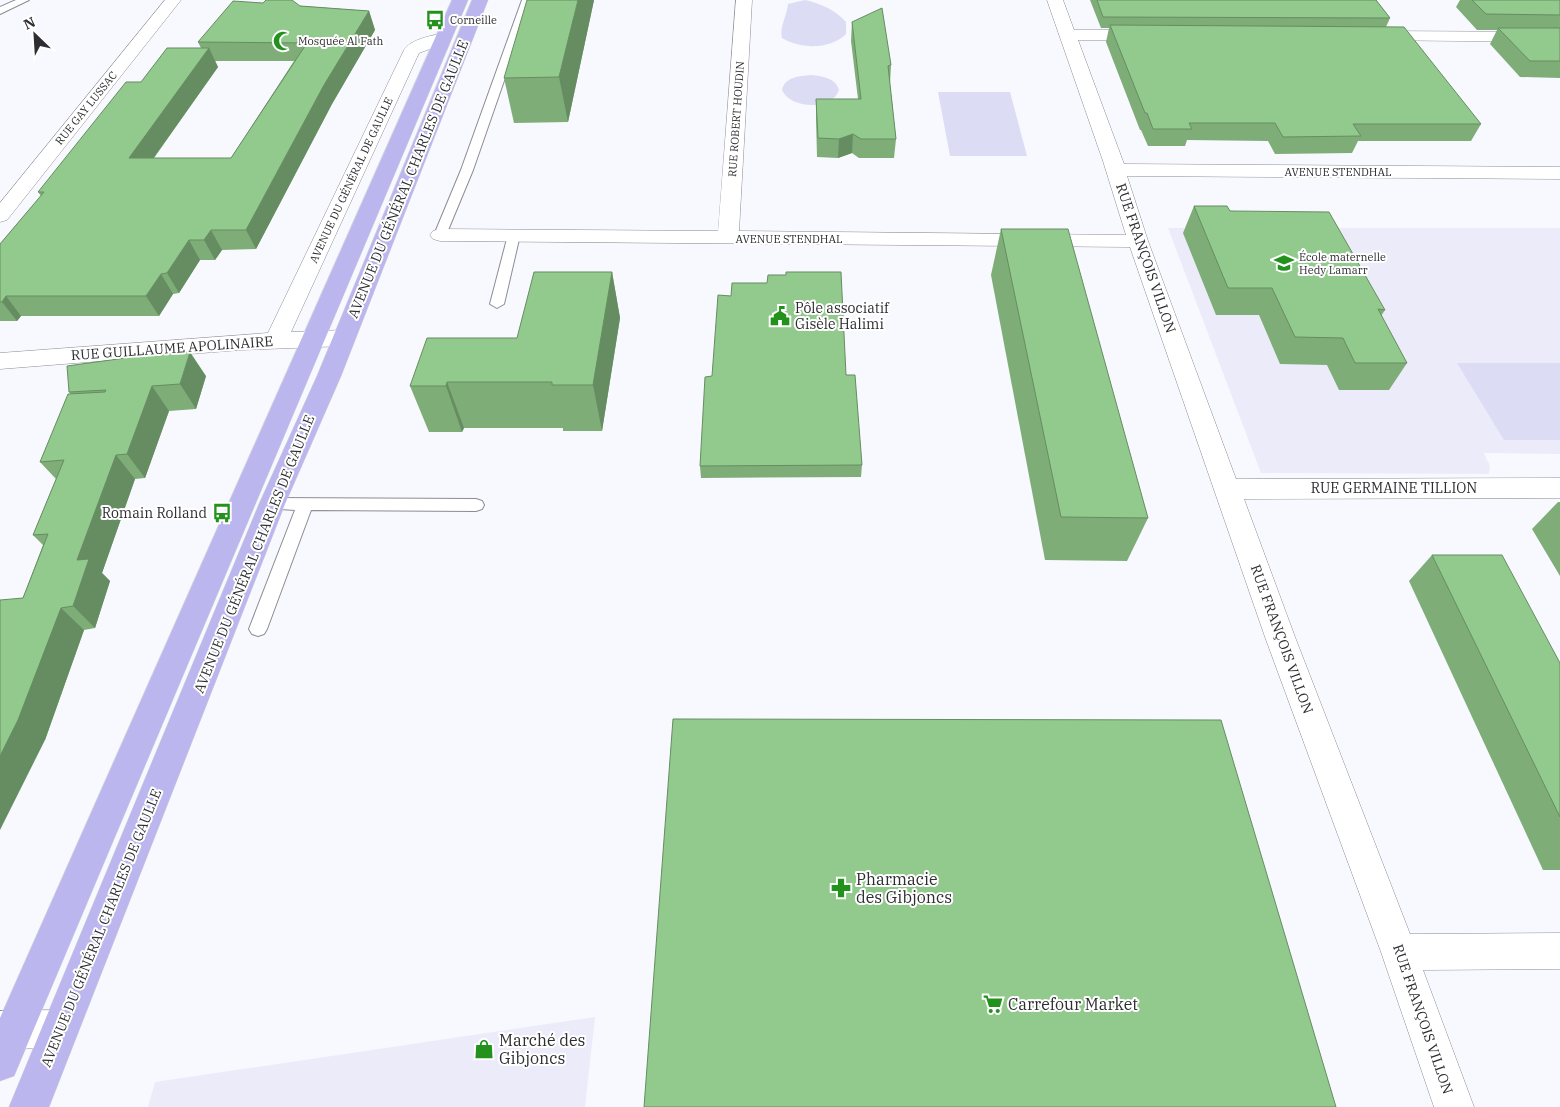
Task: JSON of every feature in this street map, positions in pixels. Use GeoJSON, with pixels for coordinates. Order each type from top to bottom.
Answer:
{"type":"FeatureCollection","features":[{"type":"Feature","properties":{"kind":"main road","name":"AVENUE DU GÉNÉRAL CHARLES DE GAULLE"},"geometry":{"type":"LineString","coordinates":[[4,1041],[314,339],[460,0]]}},
{"type":"Feature","properties":{"kind":"main road","name":"AVENUE DU GÉNÉRAL CHARLES DE GAULLE"},"geometry":{"type":"LineString","coordinates":[[29,1107],[272,504],[344,338],[480,0]]}},
{"type":"Feature","properties":{"kind":"street","name":"RUE GAY LUSSAC"},"geometry":{"type":"LineString","coordinates":[[0,216],[174,0]]}},
{"type":"Feature","properties":{"kind":"street","name":"RUE ROBERT HOUDIN"},"geometry":{"type":"LineString","coordinates":[[728,238],[744,0]]}},
{"type":"Feature","properties":{"kind":"street","name":"RUE FRANÇOIS VILLON"},"geometry":{"type":"LineString","coordinates":[[1055,0],[1116,170],[1138,241],[1280,637],[1399,952],[1454,1107]]}},
{"type":"Feature","properties":{"kind":"street"},"geometry":{"type":"LineString","coordinates":[[1069,35],[1158,35]]}},
{"type":"Feature","properties":{"kind":"street"},"geometry":{"type":"LineString","coordinates":[[1356,36],[1560,37]]}},
{"type":"Feature","properties":{"kind":"street","name":"AVENUE DU GÉNÉRAL DE GAULLE"},"geometry":{"type":"LineString","coordinates":[[276,341],[412,50],[443,38]]}},
{"type":"Feature","properties":{"kind":"street","name":"AVENUE STENDHAL"},"geometry":{"type":"LineString","coordinates":[[1116,170],[1560,173]]}},
{"type":"Feature","properties":{"kind":"street","name":"AVENUE STENDHAL"},"geometry":{"type":"LineString","coordinates":[[440,235],[1138,241]]}},
{"type":"Feature","properties":{"kind":"street","name":"RUE GUILLAUME APOLINAIRE"},"geometry":{"type":"LineString","coordinates":[[0,361],[276,341],[344,338]]}},
{"type":"Feature","properties":{"kind":"street","name":"RUE GERMAINE TILLION"},"geometry":{"type":"LineString","coordinates":[[1227,489],[1560,488]]}},
{"type":"Feature","properties":{"kind":"street"},"geometry":{"type":"LineString","coordinates":[[1399,952],[1560,951]]}},
{"type":"Feature","properties":{"kind":"street"},"geometry":{"type":"LineString","coordinates":[[4,1041],[60,1029]]}},
{"type":"Feature","properties":{"kind":"lane"},"geometry":{"type":"LineString","coordinates":[[0,11],[24,0]]}},
{"type":"Feature","properties":{"kind":"lane"},"geometry":{"type":"LineString","coordinates":[[440,235],[467,170],[527,0]]}},
{"type":"Feature","properties":{"kind":"lane"},"geometry":{"type":"LineString","coordinates":[[497,304],[514,235]]}},
{"type":"Feature","properties":{"kind":"lane"},"geometry":{"type":"LineString","coordinates":[[272,504],[476,505]]}},
{"type":"Feature","properties":{"kind":"lane"},"geometry":{"type":"LineString","coordinates":[[258,629],[305,504]]}},
{"type":"Feature","properties":{"kind":"shaded area"},"geometry":{"type":"Polygon","coordinates":[[[805,0],[823,6],[837,14],[846,22],[846,34],[832,43],[815,46],[797,44],[782,38],[781,34],[788,4],[805,0]]]}},
{"type":"Feature","properties":{"kind":"shaded area"},"geometry":{"type":"Polygon","coordinates":[[[811,75],[832,80],[839,90],[835,97],[828,102],[820,104],[802,104],[793,101],[782,90],[789,80],[811,75]]]}},
{"type":"Feature","properties":{"kind":"shaded area"},"geometry":{"type":"Polygon","coordinates":[[[938,92],[1010,92],[1027,156],[950,156],[938,92]]]}},
{"type":"Feature","properties":{"kind":"shaded area"},"geometry":{"type":"Polygon","coordinates":[[[1168,228],[1560,228],[1560,454],[1484,453],[1490,466],[1489,474],[1261,473],[1168,228]]]}},
{"type":"Feature","properties":{"kind":"shaded area"},"geometry":{"type":"Polygon","coordinates":[[[1457,363],[1560,363],[1560,440],[1504,440],[1457,363]]]}},
{"type":"Feature","properties":{"kind":"shaded area","name":"Marché des Gibjoncs"},"geometry":{"type":"Polygon","coordinates":[[[595,1017],[585,1107],[148,1107],[155,1082],[595,1017]]]}},
{"type":"Feature","properties":{"kind":"building"},"geometry":{"type":"Polygon","coordinates":[[[266,0],[292,0],[300,6],[369,11],[324,85],[246,230],[211,230],[204,240],[189,240],[167,273],[161,274],[146,296],[6,296],[0,302],[0,244],[44,192],[38,192],[126,82],[141,82],[167,48],[209,48],[129,158],[231,158],[307,43],[198,42],[233,1],[263,3],[266,0]]]}},
{"type":"Feature","properties":{"kind":"building"},"geometry":{"type":"Polygon","coordinates":[[[527,0],[578,0],[559,77],[504,78],[527,0]]]}},
{"type":"Feature","properties":{"kind":"building"},"geometry":{"type":"Polygon","coordinates":[[[1097,0],[1376,0],[1390,18],[1103,17],[1097,0]]]}},
{"type":"Feature","properties":{"kind":"building"},"geometry":{"type":"Polygon","coordinates":[[[1472,0],[1560,0],[1560,15],[1486,14],[1472,0]]]}},
{"type":"Feature","properties":{"kind":"building"},"geometry":{"type":"Polygon","coordinates":[[[882,8],[891,65],[888,66],[896,139],[861,139],[853,134],[839,139],[818,138],[816,99],[861,99],[852,22],[882,8]]]}},
{"type":"Feature","properties":{"kind":"building"},"geometry":{"type":"Polygon","coordinates":[[[1110,25],[1404,27],[1481,124],[1353,124],[1361,136],[1283,137],[1275,123],[1189,123],[1192,129],[1153,129],[1110,25]]]}},
{"type":"Feature","properties":{"kind":"building"},"geometry":{"type":"Polygon","coordinates":[[[1498,28],[1560,28],[1560,61],[1530,61],[1498,28]]]}},
{"type":"Feature","properties":{"kind":"building"},"geometry":{"type":"Polygon","coordinates":[[[1194,206],[1227,206],[1230,211],[1329,212],[1385,310],[1378,309],[1407,363],[1355,363],[1343,338],[1295,337],[1272,288],[1228,288],[1194,206]]]}},
{"type":"Feature","properties":{"kind":"building"},"geometry":{"type":"Polygon","coordinates":[[[1001,229],[1068,229],[1148,518],[1061,517],[1001,229]]]}},
{"type":"Feature","properties":{"kind":"building"},"geometry":{"type":"Polygon","coordinates":[[[534,272],[612,272],[593,385],[552,385],[552,382],[447,382],[446,386],[410,386],[427,338],[517,338],[534,272]]]}},
{"type":"Feature","properties":{"kind":"building"},"geometry":{"type":"Polygon","coordinates":[[[786,272],[841,272],[846,375],[855,375],[862,465],[700,466],[705,377],[712,376],[718,295],[731,296],[732,283],[767,283],[768,275],[786,275],[786,272]]]}},
{"type":"Feature","properties":{"kind":"building"},"geometry":{"type":"Polygon","coordinates":[[[190,352],[180,384],[152,386],[127,454],[116,455],[77,560],[89,559],[73,606],[61,608],[18,720],[0,756],[0,600],[23,598],[48,534],[33,535],[64,460],[40,462],[68,394],[105,392],[106,390],[69,392],[67,366],[147,355],[190,352]]]}},
{"type":"Feature","properties":{"kind":"building"},"geometry":{"type":"Polygon","coordinates":[[[1432,555],[1502,555],[1560,663],[1560,817],[1432,555]]]}},
{"type":"Feature","properties":{"kind":"building"},"geometry":{"type":"Polygon","coordinates":[[[673,719],[1221,720],[1336,1107],[644,1107],[673,719]]]}},
{"type":"Feature","properties":{"kind":"place","name":"Corneille"},"geometry":{"type":"Point","coordinates":[435,20]}},
{"type":"Feature","properties":{"kind":"place","name":"Mosquée Al Fath"},"geometry":{"type":"Point","coordinates":[283,41]}},
{"type":"Feature","properties":{"kind":"place","name":"École maternelle Hedy Lamarr"},"geometry":{"type":"Point","coordinates":[1284,263]}},
{"type":"Feature","properties":{"kind":"place","name":"Pôle associatif Gisèle Halimi"},"geometry":{"type":"Point","coordinates":[780,316]}},
{"type":"Feature","properties":{"kind":"place","name":"Romain Rolland"},"geometry":{"type":"Point","coordinates":[222,513]}},
{"type":"Feature","properties":{"kind":"place","name":"Pharmacie des Gibjoncs"},"geometry":{"type":"Point","coordinates":[841,888]}},
{"type":"Feature","properties":{"kind":"place","name":"Carrefour Market"},"geometry":{"type":"Point","coordinates":[993,1004]}},
{"type":"Feature","properties":{"kind":"place","name":"Marché des Gibjoncs"},"geometry":{"type":"Point","coordinates":[484,1049]}}]}
